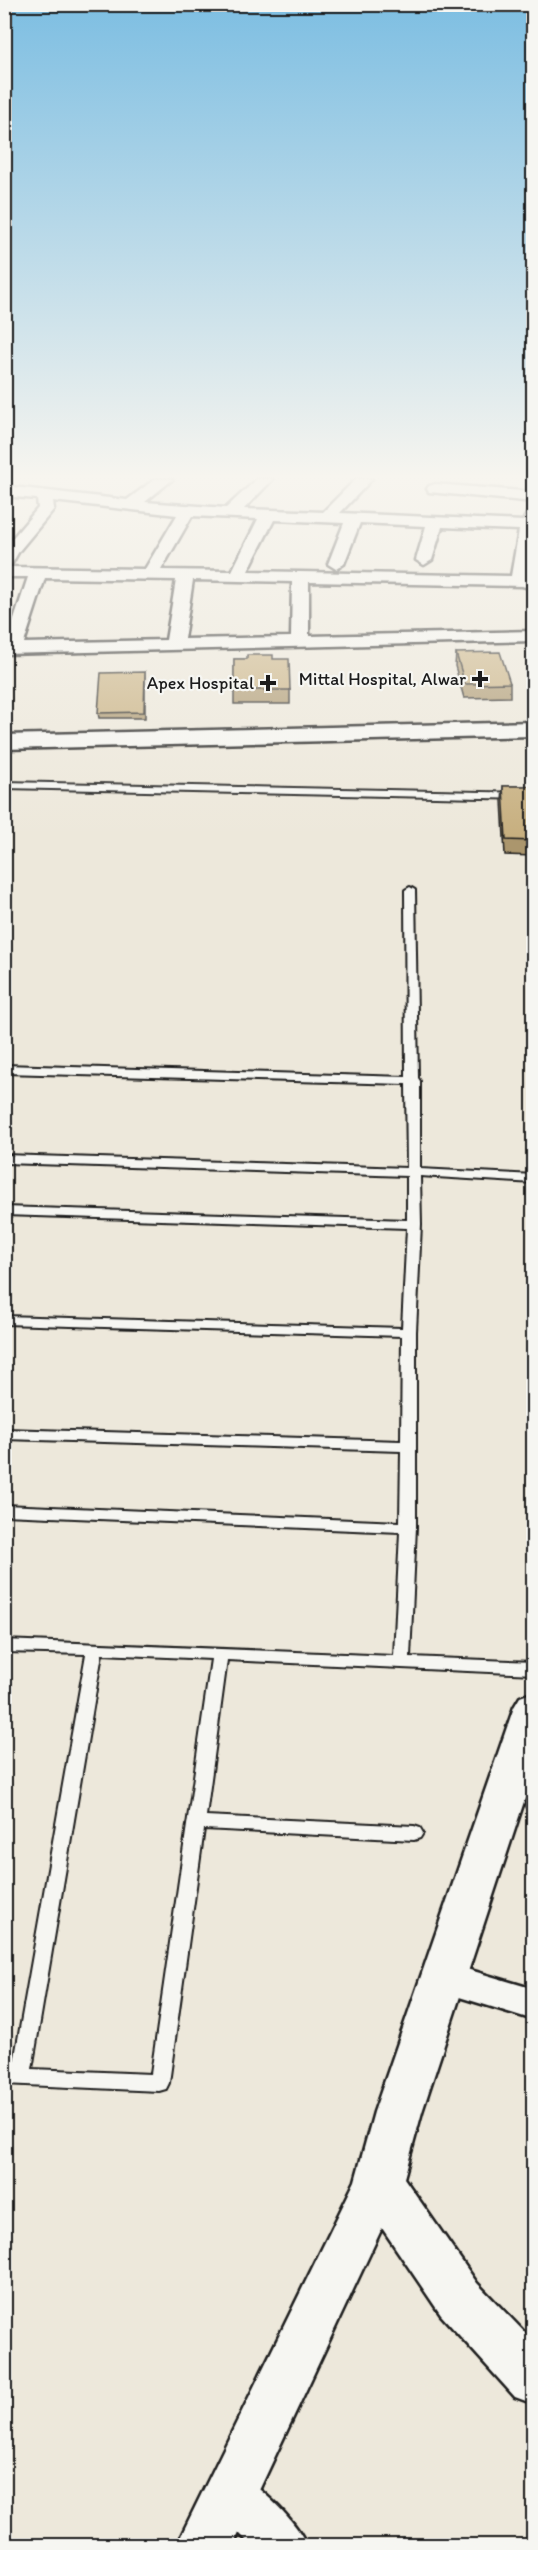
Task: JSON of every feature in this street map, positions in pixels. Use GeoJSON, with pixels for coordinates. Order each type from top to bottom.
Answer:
{"type":"FeatureCollection","features":[{"type":"Feature","properties":{"kind":"main road"},"geometry":{"type":"LineString","coordinates":[[4,742],[534,729]]}},
{"type":"Feature","properties":{"kind":"main road"},"geometry":{"type":"LineString","coordinates":[[4,751],[534,739]]}},
{"type":"Feature","properties":{"kind":"main road"},"geometry":{"type":"LineString","coordinates":[[204,2546],[379,2182],[398,2112],[443,1977],[530,1732]]}},
{"type":"Feature","properties":{"kind":"main road"},"geometry":{"type":"LineString","coordinates":[[379,2182],[459,2299],[534,2380]]}},
{"type":"Feature","properties":{"kind":"street"},"geometry":{"type":"LineString","coordinates":[[28,598],[9,648],[534,636]]}},
{"type":"Feature","properties":{"kind":"street"},"geometry":{"type":"LineString","coordinates":[[174,645],[181,598]]}},
{"type":"Feature","properties":{"kind":"street"},"geometry":{"type":"LineString","coordinates":[[300,643],[301,598]]}},
{"type":"Feature","properties":{"kind":"street"},"geometry":{"type":"LineString","coordinates":[[443,1977],[534,2005]]}},
{"type":"Feature","properties":{"kind":"street"},"geometry":{"type":"LineString","coordinates":[[230,2492],[285,2546]]}},
{"type":"Feature","properties":{"kind":"lane"},"geometry":{"type":"LineString","coordinates":[[4,785],[534,796]]}},
{"type":"Feature","properties":{"kind":"lane"},"geometry":{"type":"LineString","coordinates":[[402,1661],[408,1527],[410,1332],[414,1224],[410,890]]}},
{"type":"Feature","properties":{"kind":"lane"},"geometry":{"type":"LineString","coordinates":[[4,1069],[414,1081]]}},
{"type":"Feature","properties":{"kind":"lane"},"geometry":{"type":"LineString","coordinates":[[4,1159],[414,1172],[534,1179]]}},
{"type":"Feature","properties":{"kind":"lane"},"geometry":{"type":"LineString","coordinates":[[4,1211],[414,1224]]}},
{"type":"Feature","properties":{"kind":"lane"},"geometry":{"type":"LineString","coordinates":[[4,1320],[410,1332]]}},
{"type":"Feature","properties":{"kind":"lane"},"geometry":{"type":"LineString","coordinates":[[4,1434],[408,1446]]}},
{"type":"Feature","properties":{"kind":"lane"},"geometry":{"type":"LineString","coordinates":[[4,1509],[408,1527]]}},
{"type":"Feature","properties":{"kind":"lane"},"geometry":{"type":"LineString","coordinates":[[4,1646],[220,1653],[534,1668]]}},
{"type":"Feature","properties":{"kind":"lane"},"geometry":{"type":"LineString","coordinates":[[95,1648],[13,2076],[159,2083],[220,1653]]}},
{"type":"Feature","properties":{"kind":"lane"},"geometry":{"type":"LineString","coordinates":[[196,1822],[414,1833]]}},
{"type":"Feature","properties":{"kind":"building"},"geometry":{"type":"Polygon","coordinates":[[[500,652],[510,683],[465,684],[456,653],[500,652]]]}},
{"type":"Feature","properties":{"kind":"building"},"geometry":{"type":"Polygon","coordinates":[[[247,655],[273,655],[273,659],[289,659],[290,690],[234,690],[234,659],[247,659],[247,655]]]}},
{"type":"Feature","properties":{"kind":"building"},"geometry":{"type":"Polygon","coordinates":[[[145,672],[144,712],[98,713],[101,673],[145,672]]]}},
{"type":"Feature","properties":{"kind":"building"},"geometry":{"type":"Polygon","coordinates":[[[503,786],[534,786],[534,841],[506,840],[503,786]]]}},
{"type":"Feature","properties":{"kind":"place","name":"Mittal Hospital, Alwar"},"geometry":{"type":"Point","coordinates":[480,679]}},
{"type":"Feature","properties":{"kind":"place","name":"Apex Hospital"},"geometry":{"type":"Point","coordinates":[268,683]}}]}
